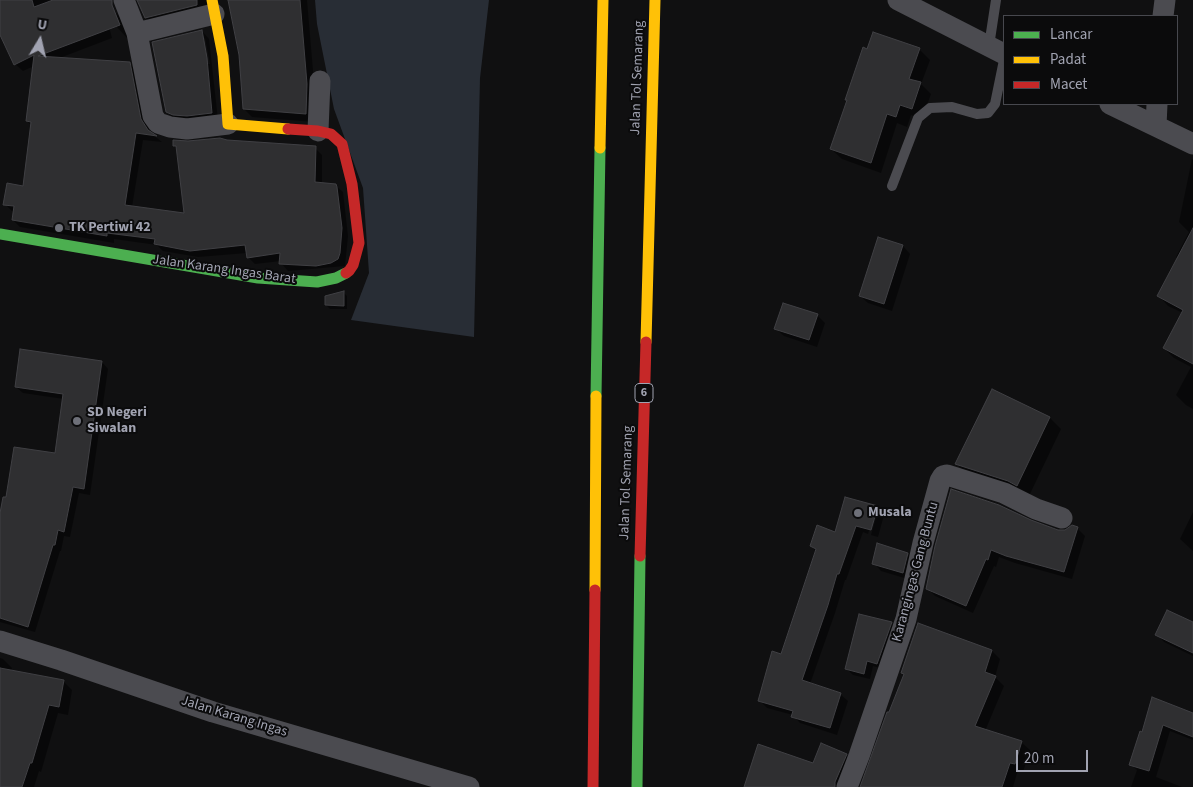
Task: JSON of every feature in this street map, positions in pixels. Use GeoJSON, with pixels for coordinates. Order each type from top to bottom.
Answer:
{"type":"FeatureCollection","features":[{"type":"Feature","properties":{"kind":"main road"},"geometry":{"type":"LineString","coordinates":[[593,787],[597,318],[603,0]]}},
{"type":"Feature","properties":{"kind":"main road","name":"Jalan Tol Semarang"},"geometry":{"type":"LineString","coordinates":[[637,787],[639,594],[655,0]]}},
{"type":"Feature","properties":{"kind":"main road"},"geometry":{"type":"LineString","coordinates":[[213,7],[223,56],[228,124]]}},
{"type":"Feature","properties":{"kind":"main road","name":"Jalan Karang Ingas Barat"},"geometry":{"type":"LineString","coordinates":[[0,234],[258,278],[317,282],[336,278],[349,271],[353,265],[359,243],[352,184],[342,144],[331,134],[318,131],[228,124]]}},
{"type":"Feature","properties":{"kind":"street","name":"Jalan Karang Ingas Barat"},"geometry":{"type":"LineString","coordinates":[[124,0],[137,33],[153,116],[158,123],[187,129],[228,124]]}},
{"type":"Feature","properties":{"kind":"street"},"geometry":{"type":"LineString","coordinates":[[898,0],[999,53]]}},
{"type":"Feature","properties":{"kind":"street"},"geometry":{"type":"LineString","coordinates":[[1163,15],[1165,0]]}},
{"type":"Feature","properties":{"kind":"street"},"geometry":{"type":"LineString","coordinates":[[137,33],[213,7]]}},
{"type":"Feature","properties":{"kind":"street"},"geometry":{"type":"LineString","coordinates":[[318,131],[320,81]]}},
{"type":"Feature","properties":{"kind":"street"},"geometry":{"type":"LineString","coordinates":[[1113,105],[1151,118],[1193,144]]}},
{"type":"Feature","properties":{"kind":"street","name":"Karangingas Gang Buntu"},"geometry":{"type":"LineString","coordinates":[[847,787],[906,619],[923,543],[943,476],[947,475],[1004,493],[1036,509],[1062,518]]}},
{"type":"Feature","properties":{"kind":"street","name":"Jalan Karang Ingas"},"geometry":{"type":"LineString","coordinates":[[0,642],[61,660],[213,712],[470,787]]}},
{"type":"Feature","properties":{"kind":"lane"},"geometry":{"type":"LineString","coordinates":[[892,186],[918,118],[930,108],[952,107],[978,114],[988,113],[995,104],[999,53],[996,0]]}},
{"type":"Feature","properties":{"kind":"shaded area"},"geometry":{"type":"Polygon","coordinates":[[[315,0],[489,0],[480,78],[474,337],[351,320],[369,273],[363,188],[334,109],[317,24],[315,0]]]}},
{"type":"Feature","properties":{"kind":"building"},"geometry":{"type":"Polygon","coordinates":[[[0,0],[32,0],[34,7],[53,0],[112,0],[112,5],[120,25],[38,56],[130,62],[141,119],[148,130],[157,136],[136,133],[125,205],[184,213],[176,146],[173,146],[173,140],[188,141],[220,138],[316,146],[315,182],[336,184],[337,187],[342,228],[338,259],[331,263],[316,266],[279,264],[280,253],[247,258],[245,245],[190,251],[154,244],[155,239],[107,233],[107,236],[12,220],[14,206],[3,205],[7,183],[23,186],[31,122],[26,121],[34,55],[14,65],[0,35],[0,0]]]}},
{"type":"Feature","properties":{"kind":"building"},"geometry":{"type":"Polygon","coordinates":[[[137,0],[197,0],[197,5],[145,18],[137,0]]]}},
{"type":"Feature","properties":{"kind":"building"},"geometry":{"type":"Polygon","coordinates":[[[228,0],[300,0],[307,84],[306,114],[243,109],[239,55],[228,0]]]}},
{"type":"Feature","properties":{"kind":"building"},"geometry":{"type":"Polygon","coordinates":[[[202,30],[207,58],[212,113],[187,116],[173,115],[166,112],[152,42],[202,30]]]}},
{"type":"Feature","properties":{"kind":"building"},"geometry":{"type":"Polygon","coordinates":[[[873,32],[920,48],[909,79],[921,82],[912,109],[900,105],[896,117],[887,114],[871,163],[830,149],[863,47],[867,49],[873,32]]]}},
{"type":"Feature","properties":{"kind":"building"},"geometry":{"type":"Polygon","coordinates":[[[1193,228],[1193,364],[1163,348],[1183,310],[1157,296],[1193,228]]]}},
{"type":"Feature","properties":{"kind":"building"},"geometry":{"type":"Polygon","coordinates":[[[878,237],[903,245],[884,304],[859,296],[878,237]]]}},
{"type":"Feature","properties":{"kind":"building"},"geometry":{"type":"Polygon","coordinates":[[[344,291],[344,306],[325,305],[325,296],[344,291]]]}},
{"type":"Feature","properties":{"kind":"building"},"geometry":{"type":"Polygon","coordinates":[[[783,303],[818,314],[809,340],[774,329],[783,303]]]}},
{"type":"Feature","properties":{"kind":"building"},"geometry":{"type":"Polygon","coordinates":[[[20,349],[102,361],[84,489],[73,487],[64,532],[58,530],[55,545],[53,545],[28,627],[0,618],[0,513],[3,497],[6,497],[14,447],[55,453],[63,394],[15,387],[20,349]]]}},
{"type":"Feature","properties":{"kind":"building"},"geometry":{"type":"Polygon","coordinates":[[[992,389],[1050,417],[1017,486],[1008,481],[955,464],[992,389]]]}},
{"type":"Feature","properties":{"kind":"building"},"geometry":{"type":"Polygon","coordinates":[[[951,489],[999,505],[1058,530],[1065,530],[1072,525],[1078,527],[1064,572],[991,550],[966,606],[926,589],[935,546],[951,489]]]}},
{"type":"Feature","properties":{"kind":"building"},"geometry":{"type":"Polygon","coordinates":[[[845,497],[878,506],[871,530],[856,526],[839,574],[837,574],[802,680],[841,693],[830,728],[791,717],[793,711],[758,701],[772,651],[781,654],[816,549],[810,546],[817,525],[835,532],[845,497]]]}},
{"type":"Feature","properties":{"kind":"building"},"geometry":{"type":"Polygon","coordinates":[[[877,543],[908,553],[903,573],[872,564],[877,543]]]}},
{"type":"Feature","properties":{"kind":"building"},"geometry":{"type":"Polygon","coordinates":[[[1167,610],[1193,622],[1193,653],[1155,635],[1167,610]]]}},
{"type":"Feature","properties":{"kind":"building"},"geometry":{"type":"Polygon","coordinates":[[[859,614],[892,622],[877,664],[867,661],[864,674],[845,669],[859,614]]]}},
{"type":"Feature","properties":{"kind":"building"},"geometry":{"type":"Polygon","coordinates":[[[918,623],[992,650],[985,672],[996,676],[975,726],[1022,741],[1015,764],[1010,763],[1002,787],[860,787],[887,712],[889,712],[904,674],[901,673],[918,623]]]}},
{"type":"Feature","properties":{"kind":"building"},"geometry":{"type":"Polygon","coordinates":[[[0,668],[64,680],[59,707],[49,705],[32,763],[30,763],[22,787],[0,787],[0,668]]]}},
{"type":"Feature","properties":{"kind":"building"},"geometry":{"type":"Polygon","coordinates":[[[1152,697],[1193,713],[1193,737],[1163,725],[1149,771],[1129,765],[1140,731],[1142,732],[1152,697]]]}},
{"type":"Feature","properties":{"kind":"building"},"geometry":{"type":"Polygon","coordinates":[[[821,743],[847,754],[835,782],[835,787],[744,787],[758,744],[813,763],[821,743]]]}},
{"type":"Feature","properties":{"kind":"traffic: fast"},"geometry":{"type":"LineString","coordinates":[[596,396],[600,148]]}},
{"type":"Feature","properties":{"kind":"traffic: fast"},"geometry":{"type":"LineString","coordinates":[[0,234],[258,278],[317,282],[336,278],[346,273]]}},
{"type":"Feature","properties":{"kind":"traffic: fast"},"geometry":{"type":"LineString","coordinates":[[637,787],[640,556]]}},
{"type":"Feature","properties":{"kind":"traffic: slow"},"geometry":{"type":"LineString","coordinates":[[212,0],[223,56],[228,124],[288,129]]}},
{"type":"Feature","properties":{"kind":"traffic: slow"},"geometry":{"type":"LineString","coordinates":[[600,148],[603,0]]}},
{"type":"Feature","properties":{"kind":"traffic: slow"},"geometry":{"type":"LineString","coordinates":[[646,342],[655,0]]}},
{"type":"Feature","properties":{"kind":"traffic: slow"},"geometry":{"type":"LineString","coordinates":[[595,590],[596,396]]}},
{"type":"Feature","properties":{"kind":"traffic: jam"},"geometry":{"type":"LineString","coordinates":[[288,129],[331,134],[342,144],[352,184],[359,243],[353,265],[346,273]]}},
{"type":"Feature","properties":{"kind":"traffic: jam"},"geometry":{"type":"LineString","coordinates":[[640,556],[646,342]]}},
{"type":"Feature","properties":{"kind":"traffic: jam"},"geometry":{"type":"LineString","coordinates":[[593,787],[595,590]]}},
{"type":"Feature","properties":{"kind":"place","name":"TK Pertiwi 42"},"geometry":{"type":"Point","coordinates":[59,228]}},
{"type":"Feature","properties":{"kind":"place","name":"SD Negeri Siwalan"},"geometry":{"type":"Point","coordinates":[77,421]}},
{"type":"Feature","properties":{"kind":"place","name":"Musala"},"geometry":{"type":"Point","coordinates":[858,513]}}]}
